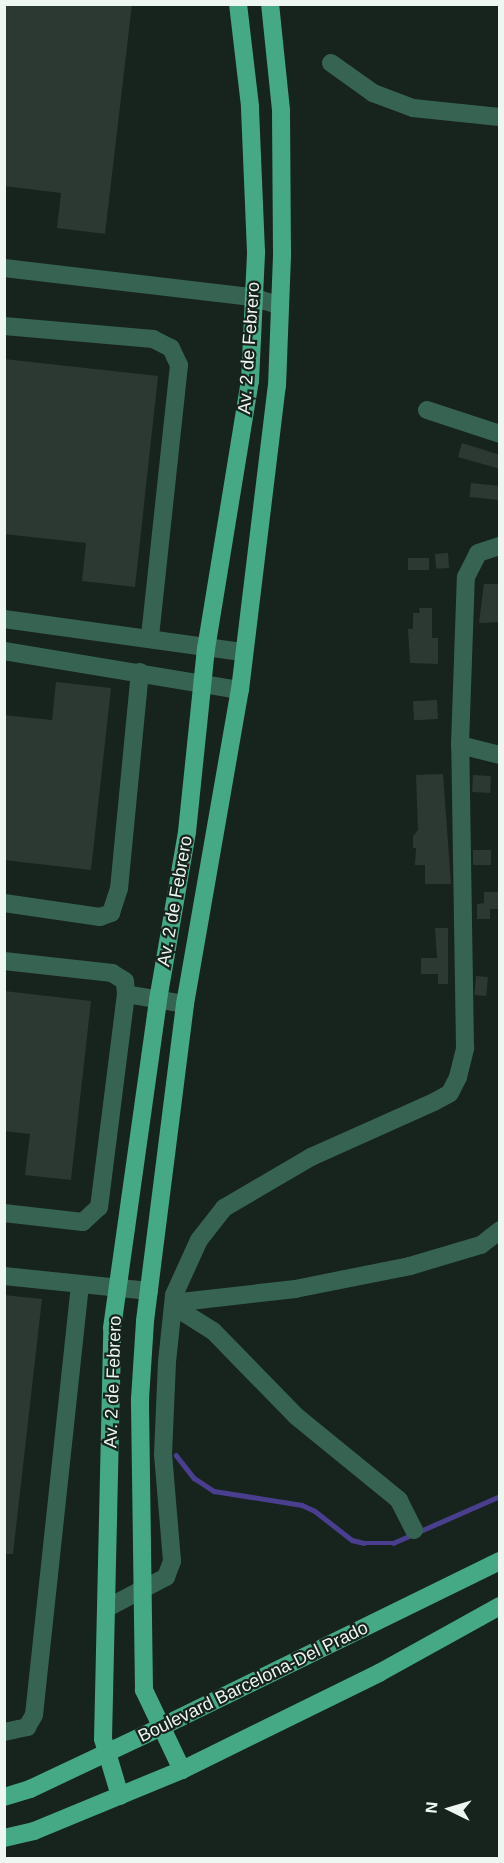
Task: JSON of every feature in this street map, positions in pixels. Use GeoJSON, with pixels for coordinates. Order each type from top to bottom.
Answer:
{"type":"FeatureCollection","features":[{"type":"Feature","properties":{"kind":"main road","name":"Av. 2 de Febrero"},"geometry":{"type":"LineString","coordinates":[[120,1796],[105,1753],[112,1328],[158,1000],[187,832],[206,649],[250,381],[252,297],[256,252],[250,117],[238,4]]}},
{"type":"Feature","properties":{"kind":"main road","name":"Av. 2 de Febrero"},"geometry":{"type":"LineString","coordinates":[[183,1770],[144,1690],[140,1399],[149,1291],[185,1004],[240,690],[242,652],[277,386],[278,305],[282,255],[281,110],[270,4]]}},
{"type":"Feature","properties":{"kind":"main road","name":"Boulevard Barcelona-Del Prado"},"geometry":{"type":"LineString","coordinates":[[4,1797],[161,1727],[500,1561]]}},
{"type":"Feature","properties":{"kind":"main road"},"geometry":{"type":"LineString","coordinates":[[4,1838],[34,1831],[183,1770],[379,1673],[500,1606]]}},
{"type":"Feature","properties":{"kind":"street"},"geometry":{"type":"LineString","coordinates":[[331,63],[373,93],[413,108],[500,117]]}},
{"type":"Feature","properties":{"kind":"street"},"geometry":{"type":"LineString","coordinates":[[4,268],[252,297],[278,305]]}},
{"type":"Feature","properties":{"kind":"street"},"geometry":{"type":"LineString","coordinates":[[4,326],[153,339],[171,348],[178,366],[150,638]]}},
{"type":"Feature","properties":{"kind":"street"},"geometry":{"type":"LineString","coordinates":[[427,410],[500,434]]}},
{"type":"Feature","properties":{"kind":"street"},"geometry":{"type":"LineString","coordinates":[[107,1608],[142,1593],[166,1577],[172,1561],[163,1454],[167,1362],[174,1296],[199,1240],[224,1208],[311,1157],[434,1102],[450,1093],[458,1077],[465,1048],[460,745],[466,577],[478,553],[500,546]]}},
{"type":"Feature","properties":{"kind":"street"},"geometry":{"type":"LineString","coordinates":[[4,619],[150,638],[206,649],[242,652]]}},
{"type":"Feature","properties":{"kind":"street"},"geometry":{"type":"LineString","coordinates":[[4,651],[240,690]]}},
{"type":"Feature","properties":{"kind":"street"},"geometry":{"type":"LineString","coordinates":[[4,903],[100,917],[111,913],[119,889],[140,672]]}},
{"type":"Feature","properties":{"kind":"street"},"geometry":{"type":"LineString","coordinates":[[460,745],[500,755]]}},
{"type":"Feature","properties":{"kind":"street"},"geometry":{"type":"LineString","coordinates":[[4,961],[112,973],[125,981],[126,994],[99,1207],[83,1222],[4,1213]]}},
{"type":"Feature","properties":{"kind":"street"},"geometry":{"type":"LineString","coordinates":[[126,994],[185,1004]]}},
{"type":"Feature","properties":{"kind":"street"},"geometry":{"type":"LineString","coordinates":[[414,1530],[399,1500],[297,1416],[213,1331],[183,1311],[181,1302],[295,1288],[410,1266],[481,1245],[500,1230]]}},
{"type":"Feature","properties":{"kind":"street"},"geometry":{"type":"LineString","coordinates":[[4,1276],[149,1291]]}},
{"type":"Feature","properties":{"kind":"street"},"geometry":{"type":"LineString","coordinates":[[4,1732],[27,1727],[34,1715],[80,1284]]}},
{"type":"Feature","properties":{"kind":"building"},"geometry":{"type":"Polygon","coordinates":[[[4,4],[132,4],[105,234],[57,228],[61,193],[4,186],[4,4]]]}},
{"type":"Feature","properties":{"kind":"building"},"geometry":{"type":"Polygon","coordinates":[[[4,359],[158,376],[135,587],[82,581],[86,543],[4,534],[4,359]]]}},
{"type":"Feature","properties":{"kind":"building"},"geometry":{"type":"Polygon","coordinates":[[[462,443],[500,455],[500,469],[458,457],[462,443]]]}},
{"type":"Feature","properties":{"kind":"building"},"geometry":{"type":"Polygon","coordinates":[[[471,483],[500,486],[498,500],[470,497],[471,483]]]}},
{"type":"Feature","properties":{"kind":"building"},"geometry":{"type":"Polygon","coordinates":[[[448,553],[449,568],[436,569],[435,554],[448,553]]]}},
{"type":"Feature","properties":{"kind":"building"},"geometry":{"type":"Polygon","coordinates":[[[408,558],[429,558],[429,570],[408,570],[408,558]]]}},
{"type":"Feature","properties":{"kind":"building"},"geometry":{"type":"Polygon","coordinates":[[[484,584],[500,584],[500,622],[479,623],[484,584]]]}},
{"type":"Feature","properties":{"kind":"building"},"geometry":{"type":"Polygon","coordinates":[[[419,608],[432,608],[432,638],[438,638],[438,664],[410,663],[408,629],[413,629],[413,613],[420,613],[419,608]]]}},
{"type":"Feature","properties":{"kind":"building"},"geometry":{"type":"Polygon","coordinates":[[[56,682],[111,688],[91,870],[4,860],[4,715],[52,720],[56,682]]]}},
{"type":"Feature","properties":{"kind":"building"},"geometry":{"type":"Polygon","coordinates":[[[437,700],[438,719],[414,720],[413,701],[437,700]]]}},
{"type":"Feature","properties":{"kind":"building"},"geometry":{"type":"Polygon","coordinates":[[[443,774],[451,884],[425,884],[425,865],[415,865],[416,848],[413,848],[413,836],[418,830],[416,775],[443,774]]]}},
{"type":"Feature","properties":{"kind":"building"},"geometry":{"type":"Polygon","coordinates":[[[473,775],[491,776],[490,793],[472,792],[473,775]]]}},
{"type":"Feature","properties":{"kind":"building"},"geometry":{"type":"Polygon","coordinates":[[[473,850],[491,850],[491,865],[473,865],[473,850]]]}},
{"type":"Feature","properties":{"kind":"building"},"geometry":{"type":"Polygon","coordinates":[[[484,892],[499,892],[499,909],[490,909],[490,919],[477,919],[477,904],[484,903],[484,892]]]}},
{"type":"Feature","properties":{"kind":"building"},"geometry":{"type":"Polygon","coordinates":[[[435,928],[448,928],[448,984],[438,984],[438,974],[421,974],[421,958],[437,958],[435,928]]]}},
{"type":"Feature","properties":{"kind":"building"},"geometry":{"type":"Polygon","coordinates":[[[476,976],[488,977],[486,996],[474,995],[476,976]]]}},
{"type":"Feature","properties":{"kind":"building"},"geometry":{"type":"Polygon","coordinates":[[[4,991],[91,1001],[71,1180],[25,1175],[30,1134],[4,1131],[4,991]]]}},
{"type":"Feature","properties":{"kind":"building"},"geometry":{"type":"Polygon","coordinates":[[[4,1295],[42,1299],[13,1554],[4,1554],[4,1295]]]}},
{"type":"Feature","properties":{"kind":"waterway"},"geometry":{"type":"LineString","coordinates":[[176,1455],[194,1478],[214,1491],[302,1505],[315,1511],[352,1540],[364,1543],[393,1543],[500,1496]]}}]}
